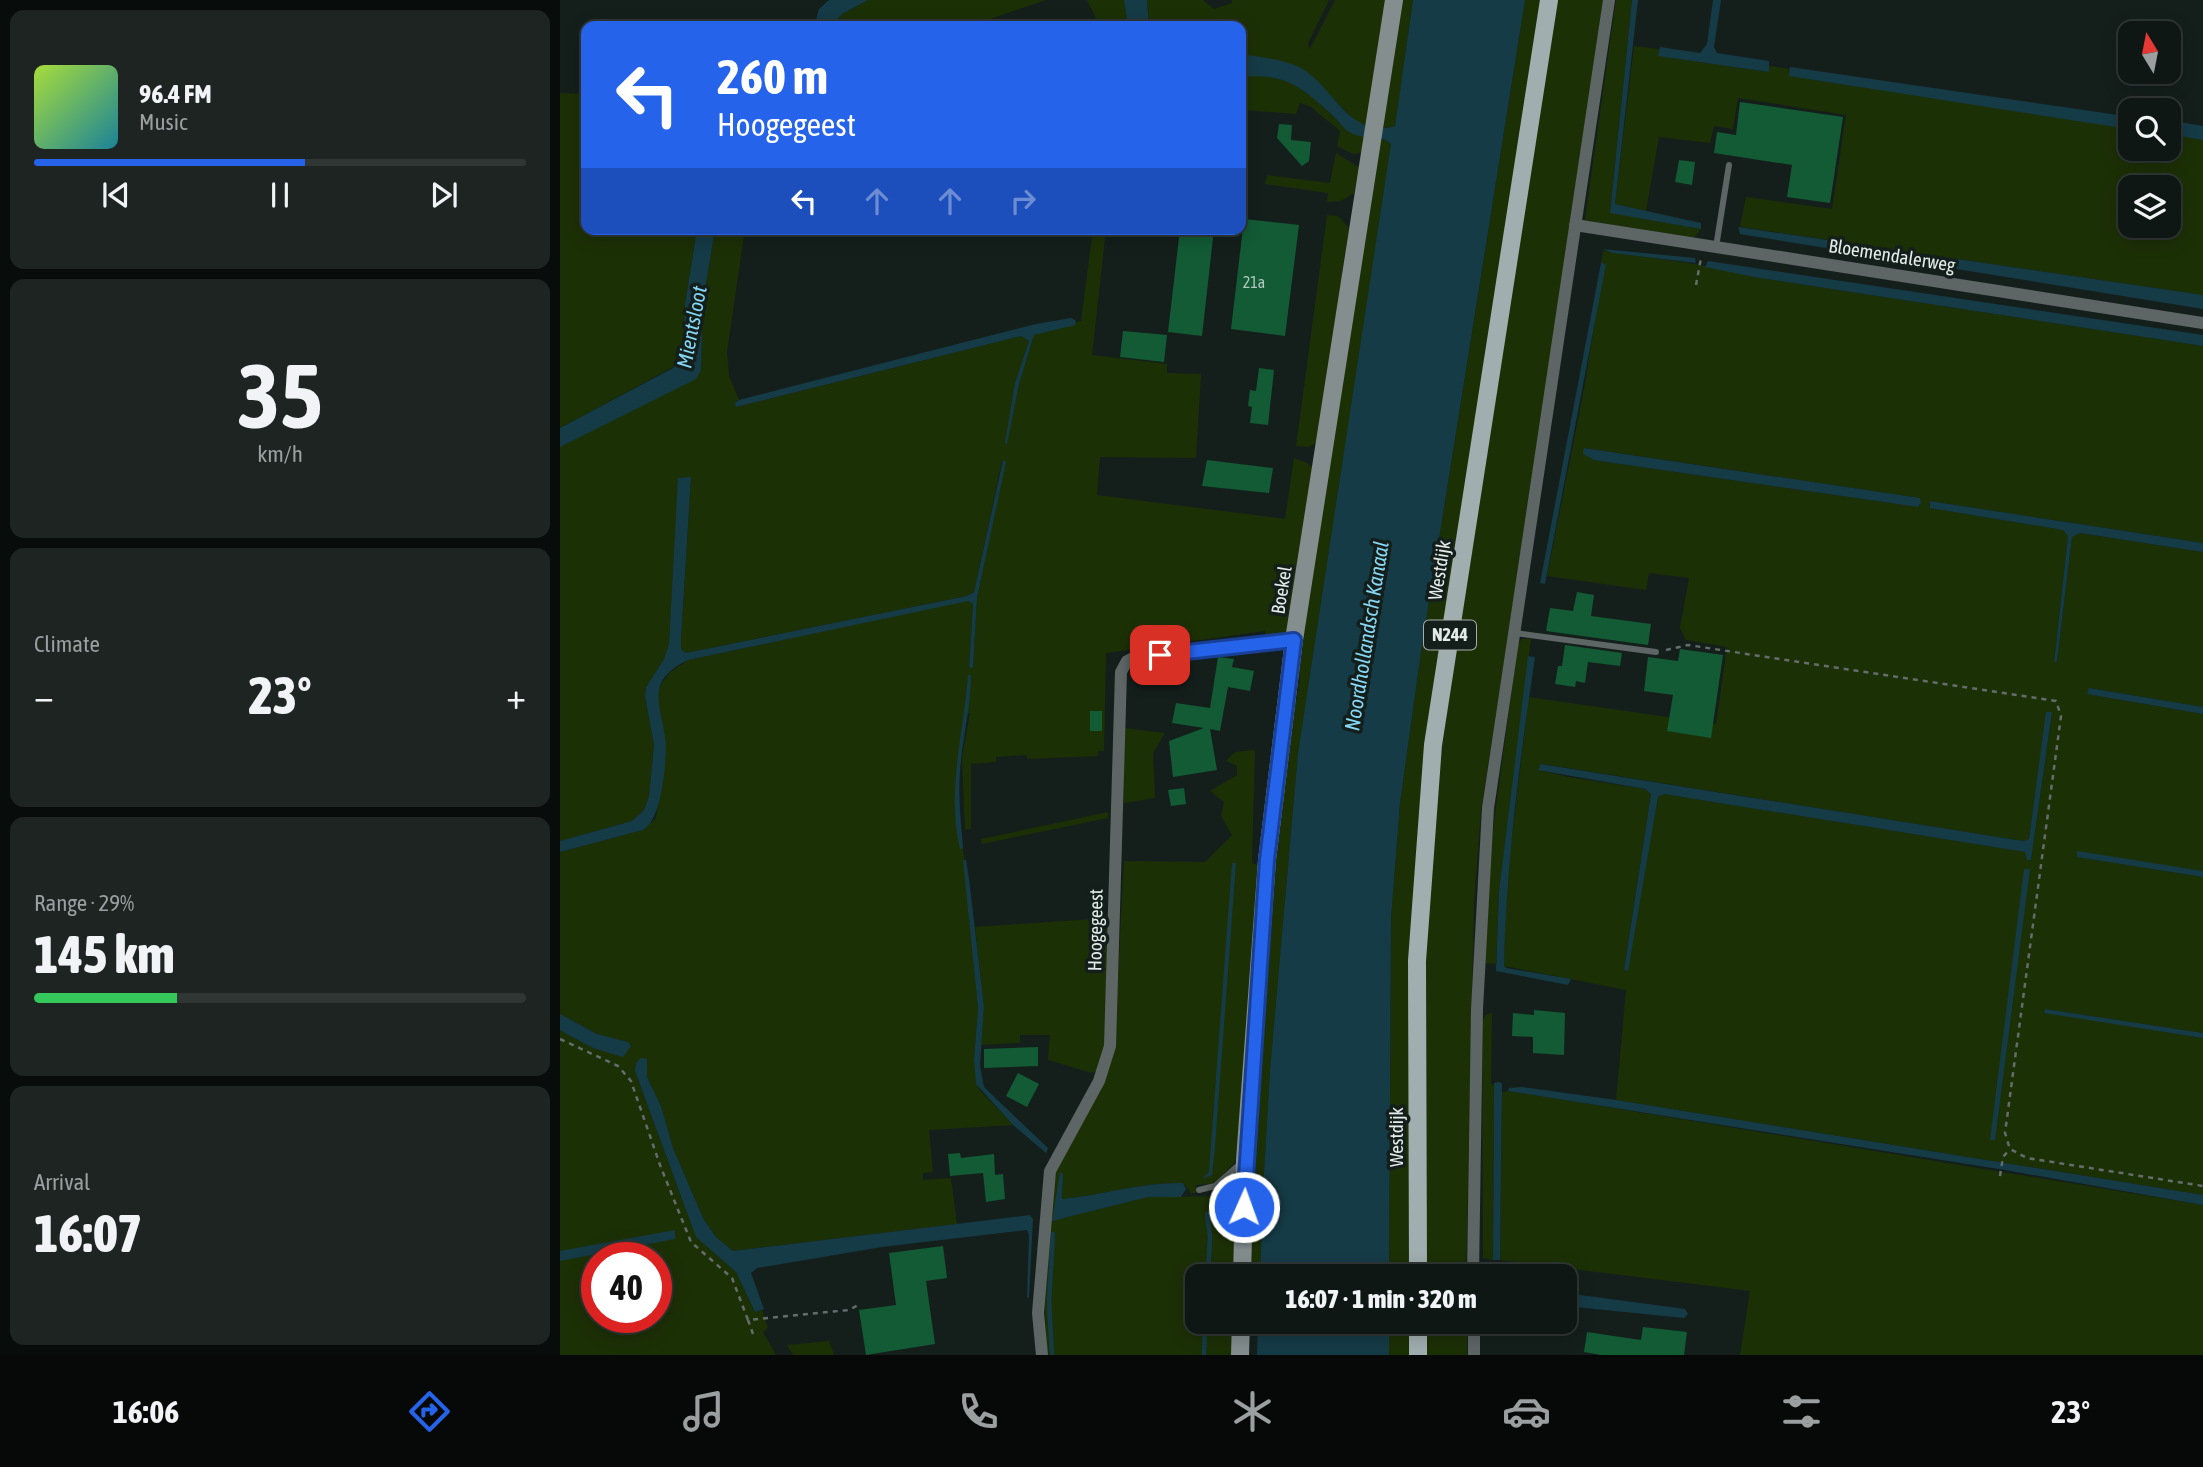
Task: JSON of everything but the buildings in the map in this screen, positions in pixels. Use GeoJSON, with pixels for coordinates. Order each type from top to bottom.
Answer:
{"type":"FeatureCollection","features":[{"type":"Feature","properties":{"kind":"main road","name":"Westdijk"},"geometry":{"type":"LineString","coordinates":[[1418,1264],[1417,961],[1433,745],[1549,0]]}},
{"type":"Feature","properties":{"kind":"main road"},"geometry":{"type":"LineString","coordinates":[[1418,1334],[1418,1355]]}},
{"type":"Feature","properties":{"kind":"street","name":"Boekel"},"geometry":{"type":"LineString","coordinates":[[1242,1264],[1245,1160],[1267,860],[1294,640],[1394,0]]}},
{"type":"Feature","properties":{"kind":"street"},"geometry":{"type":"LineString","coordinates":[[1473,1264],[1480,904],[1488,808],[1609,0]]}},
{"type":"Feature","properties":{"kind":"street","name":"Bloemendalerweg"},"geometry":{"type":"LineString","coordinates":[[1575,225],[2203,323]]}},
{"type":"Feature","properties":{"kind":"street","name":"Hoogegeest"},"geometry":{"type":"LineString","coordinates":[[1042,1355],[1038,1313],[1050,1171],[1096,1089],[1110,1046],[1121,672],[1127,661],[1133,658],[1294,640]]}},
{"type":"Feature","properties":{"kind":"street"},"geometry":{"type":"LineString","coordinates":[[1240,1355],[1241,1334]]}},
{"type":"Feature","properties":{"kind":"street"},"geometry":{"type":"LineString","coordinates":[[1474,1334],[1474,1355]]}},
{"type":"Feature","properties":{"kind":"lane"},"geometry":{"type":"LineString","coordinates":[[1710,246],[1728,165]]}},
{"type":"Feature","properties":{"kind":"lane"},"geometry":{"type":"LineString","coordinates":[[1515,633],[1656,652]]}},
{"type":"Feature","properties":{"kind":"lane"},"geometry":{"type":"LineString","coordinates":[[1199,1190],[1215,1186],[1245,1160]]}},
{"type":"Feature","properties":{"kind":"path"},"geometry":{"type":"LineString","coordinates":[[1696,285],[1710,246]]}},
{"type":"Feature","properties":{"kind":"path"},"geometry":{"type":"LineString","coordinates":[[1656,652],[1688,645],[2056,701],[2061,716],[2005,1133],[2010,1149],[2027,1158],[2203,1186]]}},
{"type":"Feature","properties":{"kind":"path"},"geometry":{"type":"LineString","coordinates":[[560,1039],[618,1066],[631,1081],[660,1165],[691,1242],[732,1278],[753,1334]]}},
{"type":"Feature","properties":{"kind":"path"},"geometry":{"type":"LineString","coordinates":[[2000,1176],[2003,1157],[2010,1149]]}},
{"type":"Feature","properties":{"kind":"path"},"geometry":{"type":"LineString","coordinates":[[748,1320],[849,1310],[860,1304]]}},
{"type":"Feature","properties":{"kind":"green space"},"geometry":{"type":"Polygon","coordinates":[[[868,0],[1046,0],[985,21],[836,21],[842,14],[868,0]]]}},
{"type":"Feature","properties":{"kind":"green space"},"geometry":{"type":"Polygon","coordinates":[[[1087,0],[1124,0],[1127,21],[1098,21],[1087,0]]]}},
{"type":"Feature","properties":{"kind":"green space"},"geometry":{"type":"Polygon","coordinates":[[[1147,0],[1203,0],[1214,9],[1232,3],[1232,0],[1329,0],[1308,43],[1310,49],[1335,0],[1388,0],[1369,126],[1359,124],[1301,68],[1246,55],[1246,21],[1149,21],[1147,0]]]}},
{"type":"Feature","properties":{"kind":"green space"},"geometry":{"type":"Polygon","coordinates":[[[1401,0],[1413,0],[1395,127],[1382,128],[1401,0]]]}},
{"type":"Feature","properties":{"kind":"green space"},"geometry":{"type":"Polygon","coordinates":[[[1525,0],[1541,0],[1419,813],[1410,957],[1410,1264],[1389,1264],[1391,919],[1400,803],[1421,652],[1525,0]]]}},
{"type":"Feature","properties":{"kind":"green space"},"geometry":{"type":"Polygon","coordinates":[[[1557,0],[1603,0],[1481,810],[1474,903],[1466,1264],[1424,1264],[1423,993],[1432,818],[1467,571],[1557,0]]]}},
{"type":"Feature","properties":{"kind":"green space"},"geometry":{"type":"Polygon","coordinates":[[[1616,0],[1632,0],[1610,212],[1701,229],[1694,238],[1585,220],[1616,0]]]}},
{"type":"Feature","properties":{"kind":"green space"},"geometry":{"type":"Polygon","coordinates":[[[1634,46],[1659,49],[1659,56],[1768,72],[1769,66],[1790,69],[1789,76],[2115,126],[2118,118],[2118,161],[2181,161],[2181,136],[2203,140],[2203,295],[1740,227],[1746,197],[1832,209],[1846,115],[1738,98],[1733,129],[1714,126],[1710,143],[1659,137],[1646,211],[1615,204],[1634,46]]]}},
{"type":"Feature","properties":{"kind":"green space"},"geometry":{"type":"Polygon","coordinates":[[[1259,75],[1292,82],[1315,99],[1349,132],[1367,136],[1362,153],[1353,154],[1337,146],[1340,131],[1311,107],[1300,103],[1296,114],[1246,110],[1246,76],[1259,75]]]}},
{"type":"Feature","properties":{"kind":"green space"},"geometry":{"type":"Polygon","coordinates":[[[560,93],[581,94],[581,235],[696,235],[685,304],[683,353],[673,367],[560,428],[560,93]]]}},
{"type":"Feature","properties":{"kind":"green space"},"geometry":{"type":"Polygon","coordinates":[[[1381,137],[1391,144],[1390,154],[1298,753],[1270,1070],[1263,1190],[1257,1190],[1263,1194],[1260,1264],[1248,1264],[1253,1133],[1264,989],[1293,703],[1296,702],[1300,677],[1297,671],[1381,137]]]}},
{"type":"Feature","properties":{"kind":"green space"},"geometry":{"type":"Polygon","coordinates":[[[1336,153],[1360,168],[1360,184],[1356,183],[1354,193],[1341,201],[1327,202],[1328,193],[1265,184],[1267,175],[1330,183],[1336,153]]]}},
{"type":"Feature","properties":{"kind":"green space"},"geometry":{"type":"Polygon","coordinates":[[[1327,215],[1338,216],[1349,228],[1342,272],[1342,296],[1318,442],[1308,447],[1296,446],[1327,215]]]}},
{"type":"Feature","properties":{"kind":"green space"},"geometry":{"type":"Polygon","coordinates":[[[714,235],[744,235],[727,352],[729,376],[739,400],[736,401],[736,407],[1021,336],[1029,341],[1015,383],[1006,444],[1019,384],[1034,335],[1081,321],[1092,235],[1105,235],[1092,355],[1167,364],[1167,373],[1201,374],[1196,458],[1100,457],[1097,495],[1285,519],[1294,458],[1313,468],[1288,631],[1266,639],[1265,631],[1106,653],[1104,751],[1098,751],[1098,756],[1027,759],[1027,755],[996,757],[996,762],[971,764],[971,829],[965,830],[962,758],[970,713],[966,714],[957,771],[960,848],[963,848],[978,1008],[974,1059],[979,1089],[1013,1125],[929,1130],[933,1172],[923,1173],[923,1180],[951,1178],[957,1224],[733,1251],[716,1237],[703,1218],[673,1148],[661,1106],[647,1077],[647,1060],[635,1071],[696,1237],[736,1272],[755,1312],[762,1310],[768,1328],[763,1332],[776,1355],[560,1355],[560,1030],[593,1048],[628,1042],[597,1034],[560,1014],[560,852],[643,830],[656,818],[666,750],[657,698],[659,688],[670,672],[688,660],[968,600],[973,604],[969,667],[973,667],[977,598],[1005,462],[1002,461],[974,592],[967,596],[686,653],[681,649],[681,639],[691,478],[679,478],[669,644],[664,659],[646,687],[645,696],[654,745],[649,797],[644,810],[632,821],[560,841],[560,447],[701,370],[703,303],[714,235]]]}},
{"type":"Feature","properties":{"kind":"green space"},"geometry":{"type":"Polygon","coordinates":[[[1603,251],[2203,346],[2203,543],[1931,501],[1929,504],[1930,508],[2063,530],[2068,536],[2054,663],[2057,661],[2072,537],[2079,533],[2203,552],[2203,707],[2090,688],[2087,694],[2203,714],[2203,871],[2077,852],[2078,857],[2203,877],[2203,1033],[2045,1009],[2044,1012],[2203,1038],[2203,1195],[1616,1100],[1626,990],[1504,966],[1505,893],[1529,697],[1716,724],[1727,647],[1686,640],[1680,628],[1689,578],[1649,573],[1646,590],[1547,576],[1585,384],[1604,263],[1601,263],[1603,251]],[[1585,448],[1594,460],[1918,507],[1921,503],[1920,498],[1585,448]],[[2047,712],[2029,839],[2023,841],[1542,764],[1539,770],[1645,789],[1651,794],[1624,969],[1627,971],[1658,797],[1664,794],[2026,852],[2027,860],[2031,860],[2052,713],[2047,712]]]}},
{"type":"Feature","properties":{"kind":"green space"},"geometry":{"type":"Polygon","coordinates":[[[1522,639],[1531,639],[1499,891],[1496,964],[1483,963],[1488,867],[1518,644],[1522,639]]]}},
{"type":"Feature","properties":{"kind":"green space"},"geometry":{"type":"Polygon","coordinates":[[[1123,728],[1165,733],[1153,753],[1155,798],[1124,803],[1123,728]]]}},
{"type":"Feature","properties":{"kind":"green space"},"geometry":{"type":"Polygon","coordinates":[[[1255,750],[1252,863],[1260,866],[1247,1059],[1235,1162],[1219,1179],[1210,1184],[1196,1185],[1196,1193],[1191,1193],[1183,1183],[1168,1183],[1062,1199],[1063,1174],[1053,1220],[1148,1197],[1230,1196],[1230,1186],[1223,1187],[1219,1192],[1211,1191],[1234,1174],[1237,1175],[1234,1264],[1185,1264],[1185,1334],[1232,1334],[1232,1355],[1047,1355],[1044,1300],[1056,1168],[1101,1090],[1114,1050],[1124,861],[1205,862],[1232,835],[1221,816],[1224,802],[1210,791],[1237,775],[1237,766],[1226,761],[1235,752],[1255,750]]]}},
{"type":"Feature","properties":{"kind":"green space"},"geometry":{"type":"Polygon","coordinates":[[[1108,812],[1108,818],[982,844],[981,839],[1108,812]]]}},
{"type":"Feature","properties":{"kind":"green space"},"geometry":{"type":"Polygon","coordinates":[[[1109,918],[1105,1048],[1099,1070],[1092,1073],[1048,1060],[1050,1035],[1020,1035],[1020,1043],[981,1045],[984,1006],[975,927],[1109,918]]]}},
{"type":"Feature","properties":{"kind":"green space"},"geometry":{"type":"Polygon","coordinates":[[[1492,1012],[1493,1260],[1483,1258],[1482,1022],[1486,1015],[1492,1012]]]}},
{"type":"Feature","properties":{"kind":"green space"},"geometry":{"type":"Polygon","coordinates":[[[1510,1091],[2203,1205],[2203,1355],[1740,1355],[1750,1291],[1577,1270],[1577,1264],[1532,1264],[1500,1260],[1502,1092],[1510,1091]]]}},
{"type":"Feature","properties":{"kind":"green space"},"geometry":{"type":"Polygon","coordinates":[[[1389,1334],[1410,1334],[1410,1355],[1389,1355],[1389,1334]]]}},
{"type":"Feature","properties":{"kind":"green space"},"geometry":{"type":"Polygon","coordinates":[[[1424,1334],[1467,1334],[1467,1355],[1423,1355],[1424,1334]]]}},
{"type":"Feature","properties":{"kind":"green space"},"geometry":{"type":"Polygon","coordinates":[[[829,1341],[834,1355],[793,1355],[787,1345],[829,1341]]]}},
{"type":"Feature","properties":{"kind":"water"},"geometry":{"type":"Polygon","coordinates":[[[829,0],[868,0],[842,14],[836,21],[815,21],[819,9],[829,0]]]}},
{"type":"Feature","properties":{"kind":"water"},"geometry":{"type":"Polygon","coordinates":[[[1124,0],[1147,0],[1149,21],[1127,21],[1124,0]]]}},
{"type":"Feature","properties":{"kind":"water","name":"Noordhollandsch Kanaal"},"geometry":{"type":"Polygon","coordinates":[[[1413,0],[1525,0],[1421,652],[1400,803],[1391,919],[1389,1264],[1260,1264],[1263,1195],[1256,1194],[1256,1190],[1263,1190],[1270,1070],[1298,753],[1391,144],[1382,139],[1348,131],[1310,96],[1291,84],[1269,77],[1246,77],[1246,55],[1278,60],[1299,67],[1311,75],[1353,118],[1365,125],[1379,128],[1395,126],[1413,0]]]}},
{"type":"Feature","properties":{"kind":"water"},"geometry":{"type":"Polygon","coordinates":[[[1632,0],[1638,0],[1615,204],[1701,223],[1701,229],[1610,213],[1632,0]]]}},
{"type":"Feature","properties":{"kind":"water"},"geometry":{"type":"Polygon","coordinates":[[[1713,0],[1721,0],[1714,47],[1717,53],[1769,61],[1769,72],[1658,56],[1660,47],[1700,53],[1707,44],[1713,0]]]}},
{"type":"Feature","properties":{"kind":"water"},"geometry":{"type":"Polygon","coordinates":[[[1790,67],[2118,115],[2116,127],[1789,76],[1790,67]]]}},
{"type":"Feature","properties":{"kind":"water"},"geometry":{"type":"Polygon","coordinates":[[[2181,122],[2203,126],[2203,140],[2181,136],[2181,122]]]}},
{"type":"Feature","properties":{"kind":"water"},"geometry":{"type":"Polygon","coordinates":[[[1738,227],[2203,295],[2203,309],[1740,234],[1738,227]]]}},
{"type":"Feature","properties":{"kind":"water","name":"Mientsloot"},"geometry":{"type":"Polygon","coordinates":[[[696,235],[714,235],[703,303],[701,370],[696,379],[560,447],[560,428],[673,368],[683,352],[685,304],[696,235]]]}},
{"type":"Feature","properties":{"kind":"water"},"geometry":{"type":"Polygon","coordinates":[[[1602,249],[1695,258],[1696,263],[1613,253],[1602,249]]]}},
{"type":"Feature","properties":{"kind":"water"},"geometry":{"type":"Polygon","coordinates":[[[1708,261],[2203,335],[2203,346],[1754,277],[1705,267],[1708,261]]]}},
{"type":"Feature","properties":{"kind":"water"},"geometry":{"type":"Polygon","coordinates":[[[1601,263],[1606,264],[1545,584],[1540,583],[1601,263]]]}},
{"type":"Feature","properties":{"kind":"water"},"geometry":{"type":"Polygon","coordinates":[[[1071,318],[1076,321],[1075,325],[1034,335],[1019,384],[1007,444],[1005,443],[1015,383],[1029,341],[1021,336],[736,407],[735,403],[739,400],[1036,324],[1071,318]]]}},
{"type":"Feature","properties":{"kind":"water"},"geometry":{"type":"Polygon","coordinates":[[[1584,448],[1920,498],[1921,503],[1918,507],[1594,460],[1583,454],[1584,448]]]}},
{"type":"Feature","properties":{"kind":"water"},"geometry":{"type":"Polygon","coordinates":[[[1003,460],[1006,462],[977,598],[973,668],[969,667],[973,604],[968,601],[688,660],[664,678],[660,689],[660,711],[666,750],[661,794],[649,825],[643,830],[560,852],[560,841],[632,821],[644,810],[649,797],[654,745],[645,696],[646,687],[664,659],[669,644],[678,478],[691,477],[681,639],[681,649],[686,653],[967,596],[974,592],[1003,460]]]}},
{"type":"Feature","properties":{"kind":"water"},"geometry":{"type":"Polygon","coordinates":[[[1930,501],[2203,543],[2203,552],[2080,533],[2072,537],[2057,661],[2054,663],[2068,536],[2063,530],[1930,508],[1930,501]]]}},
{"type":"Feature","properties":{"kind":"water"},"geometry":{"type":"Polygon","coordinates":[[[1528,656],[1535,657],[1511,850],[1504,966],[1571,979],[1568,985],[1496,971],[1499,891],[1528,656]]]}},
{"type":"Feature","properties":{"kind":"water"},"geometry":{"type":"Polygon","coordinates":[[[968,675],[971,675],[971,687],[959,782],[963,848],[960,849],[956,827],[955,784],[968,675]]]}},
{"type":"Feature","properties":{"kind":"water"},"geometry":{"type":"Polygon","coordinates":[[[2089,688],[2203,707],[2203,714],[2087,694],[2089,688]]]}},
{"type":"Feature","properties":{"kind":"water"},"geometry":{"type":"Polygon","coordinates":[[[2046,712],[2052,712],[2031,860],[2027,860],[2025,852],[1664,794],[1658,797],[1628,971],[1624,970],[1651,794],[1645,789],[1538,770],[1541,764],[2023,841],[2029,839],[2046,712]]]}},
{"type":"Feature","properties":{"kind":"water"},"geometry":{"type":"Polygon","coordinates":[[[2077,851],[2203,871],[2203,877],[2077,857],[2077,851]]]}},
{"type":"Feature","properties":{"kind":"water"},"geometry":{"type":"Polygon","coordinates":[[[963,860],[966,860],[969,879],[984,1006],[980,1066],[984,1087],[1048,1148],[1046,1153],[1013,1125],[976,1084],[974,1059],[978,1008],[963,860]]]}},
{"type":"Feature","properties":{"kind":"water"},"geometry":{"type":"Polygon","coordinates":[[[1232,863],[1236,863],[1215,1146],[1212,1175],[1202,1179],[1209,1172],[1232,863]]]}},
{"type":"Feature","properties":{"kind":"water"},"geometry":{"type":"Polygon","coordinates":[[[2024,869],[2030,869],[1995,1140],[1990,1140],[2024,869]]]}},
{"type":"Feature","properties":{"kind":"water"},"geometry":{"type":"Polygon","coordinates":[[[2045,1009],[2203,1033],[2203,1038],[2044,1013],[2045,1009]]]}},
{"type":"Feature","properties":{"kind":"water"},"geometry":{"type":"Polygon","coordinates":[[[560,1014],[597,1034],[628,1042],[631,1046],[623,1057],[593,1048],[560,1030],[560,1014]]]}},
{"type":"Feature","properties":{"kind":"water"},"geometry":{"type":"Polygon","coordinates":[[[641,1058],[647,1059],[647,1077],[661,1106],[673,1148],[703,1218],[716,1237],[733,1251],[1030,1215],[1033,1219],[1029,1298],[1027,1230],[882,1247],[757,1268],[751,1273],[764,1309],[755,1312],[736,1272],[696,1237],[635,1071],[636,1063],[641,1058]]]}},
{"type":"Feature","properties":{"kind":"water"},"geometry":{"type":"Polygon","coordinates":[[[1500,1082],[1500,1260],[1493,1260],[1494,1083],[1500,1082]]]}},
{"type":"Feature","properties":{"kind":"water"},"geometry":{"type":"Polygon","coordinates":[[[1522,1087],[2203,1195],[2203,1205],[2005,1170],[1508,1091],[1509,1088],[1522,1087]]]}},
{"type":"Feature","properties":{"kind":"water"},"geometry":{"type":"Polygon","coordinates":[[[1060,1172],[1063,1174],[1062,1199],[1168,1183],[1183,1183],[1186,1189],[1181,1197],[1148,1197],[1052,1221],[1060,1172]]]}},
{"type":"Feature","properties":{"kind":"water"},"geometry":{"type":"Polygon","coordinates":[[[675,1230],[675,1239],[659,1242],[609,1242],[675,1230]]]}},
{"type":"Feature","properties":{"kind":"water"},"geometry":{"type":"Polygon","coordinates":[[[581,1247],[581,1257],[560,1261],[560,1251],[581,1247]]]}},
{"type":"Feature","properties":{"kind":"water"},"geometry":{"type":"Polygon","coordinates":[[[1577,1295],[1685,1309],[1688,1314],[1684,1318],[1577,1307],[1577,1295]]]}},
{"type":"Feature","properties":{"kind":"water"},"geometry":{"type":"Polygon","coordinates":[[[1258,1334],[1389,1334],[1389,1355],[1257,1355],[1258,1334]]]}},
{"type":"Feature","properties":{"kind":"waterway"},"geometry":{"type":"LineString","coordinates":[[1219,1194],[1230,1192]]}},
{"type":"Feature","properties":{"kind":"waterway"},"geometry":{"type":"LineString","coordinates":[[1207,1214],[1210,1236],[1209,1264]]}},
{"type":"Feature","properties":{"kind":"waterway"},"geometry":{"type":"LineString","coordinates":[[1052,1355],[1049,1302],[1053,1234]]}},
{"type":"Feature","properties":{"kind":"waterway"},"geometry":{"type":"LineString","coordinates":[[1204,1355],[1205,1334]]}},
{"type":"Feature","properties":{"kind":"route"},"geometry":{"type":"LineString","coordinates":[[1160,655],[1294,640],[1267,860],[1245,1160],[1244,1207]]}}]}
